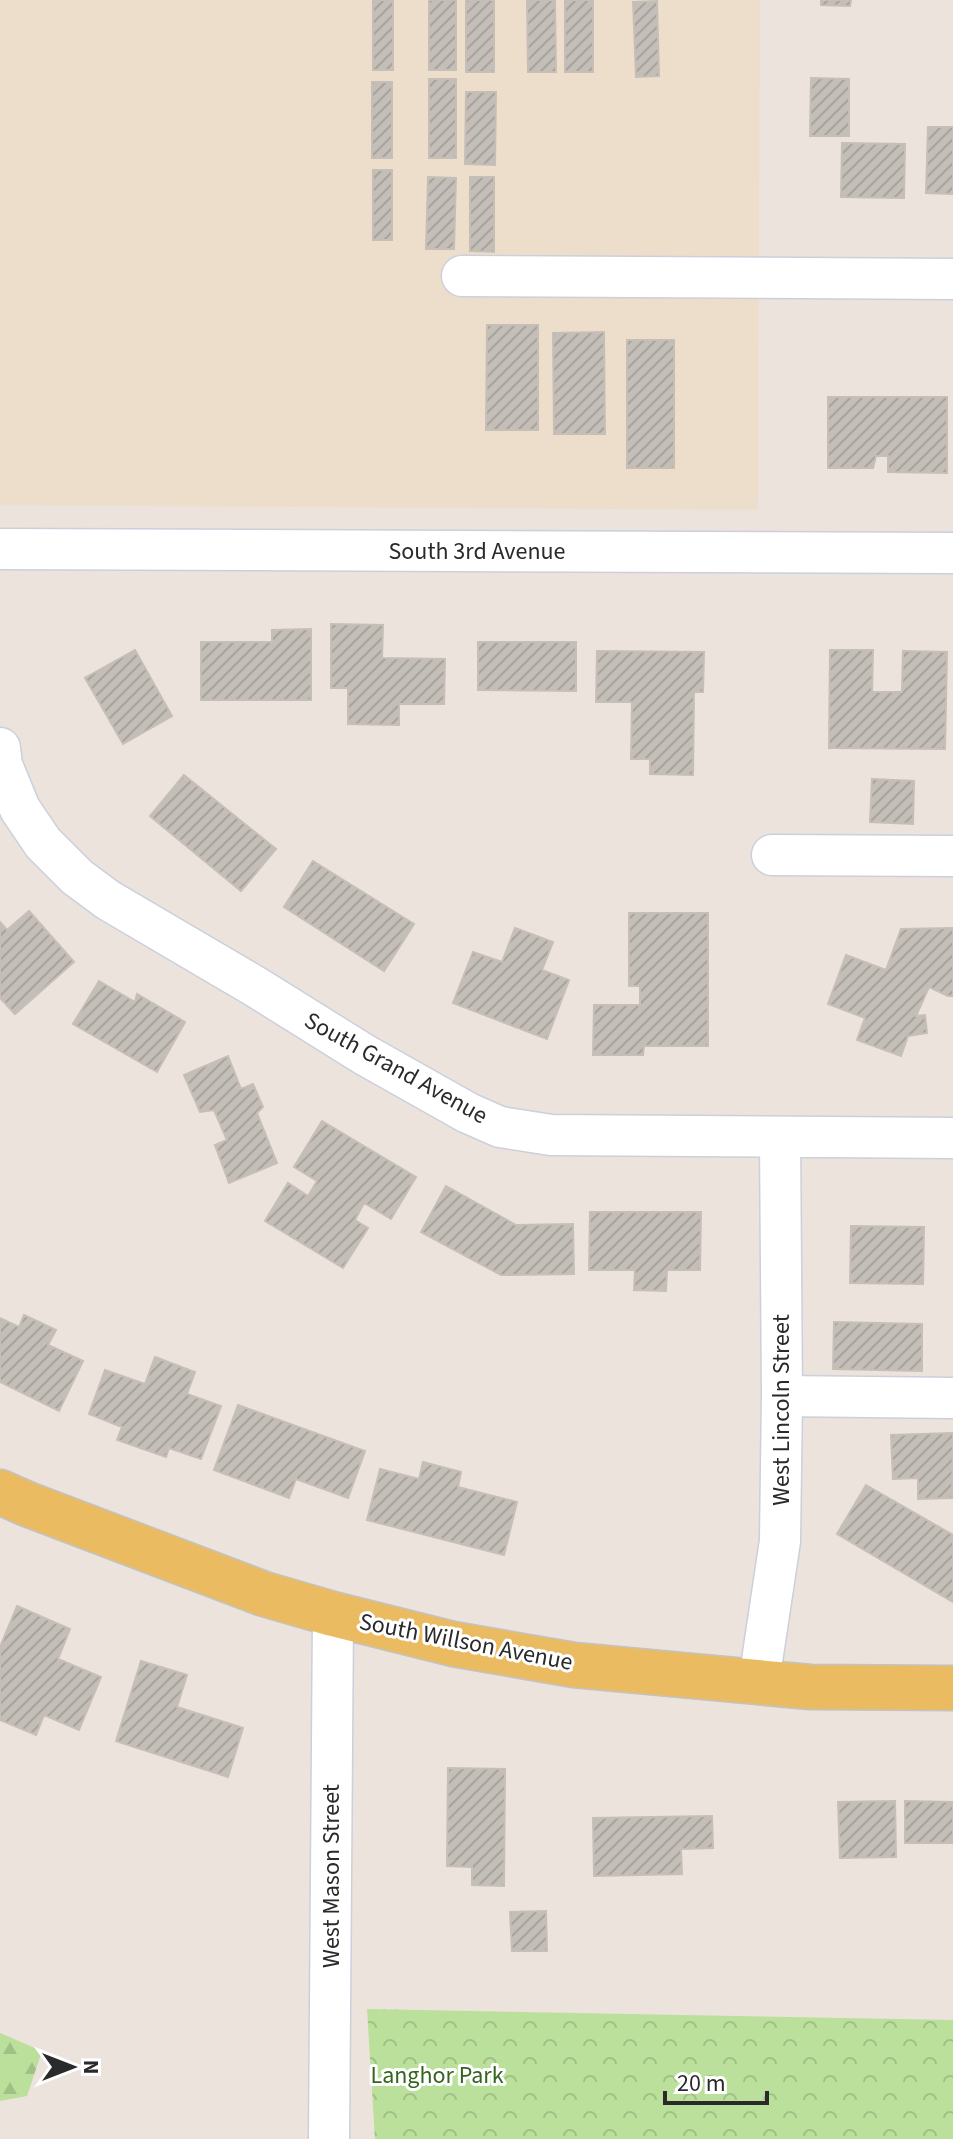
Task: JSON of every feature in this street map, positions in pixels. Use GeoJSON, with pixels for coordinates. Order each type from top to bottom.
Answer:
{"type":"FeatureCollection","features":[{"type":"Feature","properties":{"kind":"main road","name":"South Willson Avenue"},"geometry":{"type":"LineString","coordinates":[[0,1492],[264,1594],[453,1644],[574,1665],[810,1687],[953,1688]]}},
{"type":"Feature","properties":{"kind":"street"},"geometry":{"type":"LineString","coordinates":[[462,276],[953,279]]}},
{"type":"Feature","properties":{"kind":"street","name":"South 3rd Avenue"},"geometry":{"type":"LineString","coordinates":[[0,549],[953,553]]}},
{"type":"Feature","properties":{"kind":"street","name":"South Grand Avenue"},"geometry":{"type":"LineString","coordinates":[[0,748],[2,765],[20,809],[43,843],[77,877],[108,900],[365,1055],[468,1113],[500,1127],[551,1135],[953,1138]]}},
{"type":"Feature","properties":{"kind":"street"},"geometry":{"type":"LineString","coordinates":[[772,855],[953,856]]}},
{"type":"Feature","properties":{"kind":"street","name":"West Lincoln Street"},"geometry":{"type":"LineString","coordinates":[[759,1681],[780,1541],[780,1137]]}},
{"type":"Feature","properties":{"kind":"street"},"geometry":{"type":"LineString","coordinates":[[782,1396],[953,1398]]}},
{"type":"Feature","properties":{"kind":"street","name":"West Mason Street"},"geometry":{"type":"LineString","coordinates":[[329,2139],[333,1614]]}},
{"type":"Feature","properties":{"kind":"shaded area"},"geometry":{"type":"Polygon","coordinates":[[[0,0],[760,0],[758,510],[0,505],[0,0]]]}},
{"type":"Feature","properties":{"kind":"green space","name":"Langhor Park"},"geometry":{"type":"Polygon","coordinates":[[[367,2009],[953,2020],[953,2139],[375,2139],[367,2009]]]}},
{"type":"Feature","properties":{"kind":"green space"},"geometry":{"type":"Polygon","coordinates":[[[0,2033],[42,2051],[27,2096],[0,2101],[0,2033]]]}},
{"type":"Feature","properties":{"kind":"building"},"geometry":{"type":"Polygon","coordinates":[[[373,0],[393,0],[393,70],[373,70],[373,0]]]}},
{"type":"Feature","properties":{"kind":"building"},"geometry":{"type":"Polygon","coordinates":[[[429,0],[456,0],[456,70],[429,70],[429,0]]]}},
{"type":"Feature","properties":{"kind":"building"},"geometry":{"type":"Polygon","coordinates":[[[466,0],[494,0],[494,72],[466,72],[466,0]]]}},
{"type":"Feature","properties":{"kind":"building"},"geometry":{"type":"Polygon","coordinates":[[[527,0],[555,0],[556,72],[528,72],[527,0]]]}},
{"type":"Feature","properties":{"kind":"building"},"geometry":{"type":"Polygon","coordinates":[[[565,0],[593,0],[593,72],[565,72],[565,0]]]}},
{"type":"Feature","properties":{"kind":"building"},"geometry":{"type":"Polygon","coordinates":[[[821,0],[851,0],[850,6],[821,5],[821,0]]]}},
{"type":"Feature","properties":{"kind":"building"},"geometry":{"type":"Polygon","coordinates":[[[657,1],[659,76],[636,77],[633,2],[657,1]]]}},
{"type":"Feature","properties":{"kind":"building"},"geometry":{"type":"Polygon","coordinates":[[[811,78],[849,79],[849,136],[810,136],[811,78]]]}},
{"type":"Feature","properties":{"kind":"building"},"geometry":{"type":"Polygon","coordinates":[[[429,79],[456,79],[456,158],[429,158],[429,79]]]}},
{"type":"Feature","properties":{"kind":"building"},"geometry":{"type":"Polygon","coordinates":[[[372,82],[392,82],[392,158],[372,158],[372,82]]]}},
{"type":"Feature","properties":{"kind":"building"},"geometry":{"type":"Polygon","coordinates":[[[466,92],[496,92],[495,165],[465,164],[466,92]]]}},
{"type":"Feature","properties":{"kind":"building"},"geometry":{"type":"Polygon","coordinates":[[[928,127],[953,127],[953,194],[926,193],[928,127]]]}},
{"type":"Feature","properties":{"kind":"building"},"geometry":{"type":"Polygon","coordinates":[[[842,143],[905,144],[904,198],[841,197],[842,143]]]}},
{"type":"Feature","properties":{"kind":"building"},"geometry":{"type":"Polygon","coordinates":[[[373,170],[392,170],[392,240],[373,240],[373,170]]]}},
{"type":"Feature","properties":{"kind":"building"},"geometry":{"type":"Polygon","coordinates":[[[428,177],[456,178],[454,249],[426,249],[428,177]]]}},
{"type":"Feature","properties":{"kind":"building"},"geometry":{"type":"Polygon","coordinates":[[[470,177],[494,177],[494,252],[470,251],[470,177]]]}},
{"type":"Feature","properties":{"kind":"building"},"geometry":{"type":"Polygon","coordinates":[[[487,325],[538,325],[538,430],[486,430],[487,325]]]}},
{"type":"Feature","properties":{"kind":"building"},"geometry":{"type":"Polygon","coordinates":[[[604,332],[605,434],[554,434],[553,333],[604,332]]]}},
{"type":"Feature","properties":{"kind":"building"},"geometry":{"type":"Polygon","coordinates":[[[627,340],[674,340],[674,468],[627,468],[627,340]]]}},
{"type":"Feature","properties":{"kind":"building"},"geometry":{"type":"Polygon","coordinates":[[[828,397],[947,397],[947,473],[888,472],[888,456],[876,456],[873,468],[828,468],[828,397]]]}},
{"type":"Feature","properties":{"kind":"building"},"geometry":{"type":"Polygon","coordinates":[[[331,624],[383,625],[382,658],[445,659],[444,704],[399,704],[399,725],[348,724],[348,688],[331,688],[331,624]]]}},
{"type":"Feature","properties":{"kind":"building"},"geometry":{"type":"Polygon","coordinates":[[[311,629],[311,700],[201,700],[201,642],[272,642],[272,630],[311,629]]]}},
{"type":"Feature","properties":{"kind":"building"},"geometry":{"type":"Polygon","coordinates":[[[478,642],[576,642],[576,691],[478,690],[478,642]]]}},
{"type":"Feature","properties":{"kind":"building"},"geometry":{"type":"Polygon","coordinates":[[[135,650],[172,716],[123,744],[85,678],[135,650]]]}},
{"type":"Feature","properties":{"kind":"building"},"geometry":{"type":"Polygon","coordinates":[[[830,650],[873,650],[872,692],[902,692],[903,651],[947,652],[945,749],[829,748],[830,650]]]}},
{"type":"Feature","properties":{"kind":"building"},"geometry":{"type":"Polygon","coordinates":[[[597,651],[704,652],[703,692],[694,692],[693,775],[650,774],[650,759],[631,759],[632,702],[596,702],[597,651]]]}},
{"type":"Feature","properties":{"kind":"building"},"geometry":{"type":"Polygon","coordinates":[[[184,775],[276,849],[241,891],[150,816],[184,775]]]}},
{"type":"Feature","properties":{"kind":"building"},"geometry":{"type":"Polygon","coordinates":[[[872,779],[914,781],[913,824],[870,822],[872,779]]]}},
{"type":"Feature","properties":{"kind":"building"},"geometry":{"type":"Polygon","coordinates":[[[313,861],[414,924],[384,971],[284,907],[313,861]]]}},
{"type":"Feature","properties":{"kind":"building"},"geometry":{"type":"Polygon","coordinates":[[[29,911],[74,962],[15,1014],[0,998],[0,922],[7,930],[29,911]]]}},
{"type":"Feature","properties":{"kind":"building"},"geometry":{"type":"Polygon","coordinates":[[[629,913],[708,913],[708,1046],[644,1046],[643,1055],[593,1055],[594,1005],[640,1005],[640,986],[629,986],[629,913]]]}},
{"type":"Feature","properties":{"kind":"building"},"geometry":{"type":"Polygon","coordinates":[[[515,928],[553,942],[542,970],[569,980],[547,1039],[453,1003],[473,952],[502,962],[515,928]]]}},
{"type":"Feature","properties":{"kind":"building"},"geometry":{"type":"Polygon","coordinates":[[[953,928],[953,996],[929,987],[916,1016],[925,1015],[927,1033],[908,1036],[901,1056],[857,1040],[865,1018],[828,1004],[846,955],[886,970],[901,929],[953,928]]]}},
{"type":"Feature","properties":{"kind":"building"},"geometry":{"type":"Polygon","coordinates":[[[99,981],[135,1002],[137,994],[185,1022],[157,1072],[73,1024],[99,981]]]}},
{"type":"Feature","properties":{"kind":"building"},"geometry":{"type":"Polygon","coordinates":[[[228,1056],[241,1089],[253,1084],[263,1107],[257,1113],[277,1163],[229,1183],[215,1145],[227,1140],[214,1110],[200,1112],[184,1075],[228,1056]]]}},
{"type":"Feature","properties":{"kind":"building"},"geometry":{"type":"Polygon","coordinates":[[[322,1121],[416,1177],[391,1219],[364,1203],[355,1220],[368,1228],[343,1268],[265,1221],[288,1183],[308,1196],[317,1181],[294,1167],[322,1121]]]}},
{"type":"Feature","properties":{"kind":"building"},"geometry":{"type":"Polygon","coordinates":[[[446,1186],[516,1225],[573,1224],[574,1274],[501,1275],[421,1232],[446,1186]]]}},
{"type":"Feature","properties":{"kind":"building"},"geometry":{"type":"Polygon","coordinates":[[[590,1212],[701,1212],[700,1270],[667,1270],[666,1291],[634,1290],[635,1270],[589,1270],[590,1212]]]}},
{"type":"Feature","properties":{"kind":"building"},"geometry":{"type":"Polygon","coordinates":[[[851,1226],[924,1227],[923,1284],[850,1283],[851,1226]]]}},
{"type":"Feature","properties":{"kind":"building"},"geometry":{"type":"Polygon","coordinates":[[[24,1315],[56,1330],[48,1345],[83,1361],[59,1411],[0,1382],[0,1318],[19,1327],[24,1315]]]}},
{"type":"Feature","properties":{"kind":"building"},"geometry":{"type":"Polygon","coordinates":[[[834,1322],[922,1324],[922,1371],[833,1369],[834,1322]]]}},
{"type":"Feature","properties":{"kind":"building"},"geometry":{"type":"Polygon","coordinates":[[[155,1357],[195,1372],[187,1394],[221,1406],[201,1459],[169,1448],[166,1457],[117,1440],[122,1427],[89,1414],[105,1370],[145,1384],[155,1357]]]}},
{"type":"Feature","properties":{"kind":"building"},"geometry":{"type":"Polygon","coordinates":[[[238,1405],[365,1451],[348,1498],[296,1479],[289,1498],[214,1470],[238,1405]]]}},
{"type":"Feature","properties":{"kind":"building"},"geometry":{"type":"Polygon","coordinates":[[[953,1433],[952,1498],[918,1499],[918,1478],[893,1479],[891,1435],[953,1433]]]}},
{"type":"Feature","properties":{"kind":"building"},"geometry":{"type":"Polygon","coordinates":[[[423,1462],[461,1472],[458,1487],[517,1502],[504,1555],[367,1520],[380,1469],[419,1479],[423,1462]]]}},
{"type":"Feature","properties":{"kind":"building"},"geometry":{"type":"Polygon","coordinates":[[[866,1485],[953,1535],[953,1602],[837,1534],[866,1485]]]}},
{"type":"Feature","properties":{"kind":"building"},"geometry":{"type":"Polygon","coordinates":[[[17,1606],[70,1629],[58,1659],[101,1677],[79,1730],[44,1715],[36,1735],[0,1720],[0,1647],[17,1606]]]}},
{"type":"Feature","properties":{"kind":"building"},"geometry":{"type":"Polygon","coordinates":[[[141,1661],[187,1675],[177,1707],[243,1728],[228,1777],[116,1741],[141,1661]]]}},
{"type":"Feature","properties":{"kind":"building"},"geometry":{"type":"Polygon","coordinates":[[[448,1768],[505,1769],[504,1886],[472,1885],[472,1867],[447,1866],[448,1768]]]}},
{"type":"Feature","properties":{"kind":"building"},"geometry":{"type":"Polygon","coordinates":[[[895,1801],[896,1857],[840,1858],[838,1802],[895,1801]]]}},
{"type":"Feature","properties":{"kind":"building"},"geometry":{"type":"Polygon","coordinates":[[[905,1801],[953,1802],[953,1843],[905,1843],[905,1801]]]}},
{"type":"Feature","properties":{"kind":"building"},"geometry":{"type":"Polygon","coordinates":[[[712,1816],[713,1848],[681,1849],[682,1874],[594,1876],[593,1818],[712,1816]]]}},
{"type":"Feature","properties":{"kind":"building"},"geometry":{"type":"Polygon","coordinates":[[[546,1911],[547,1951],[512,1951],[510,1912],[546,1911]]]}}]}
